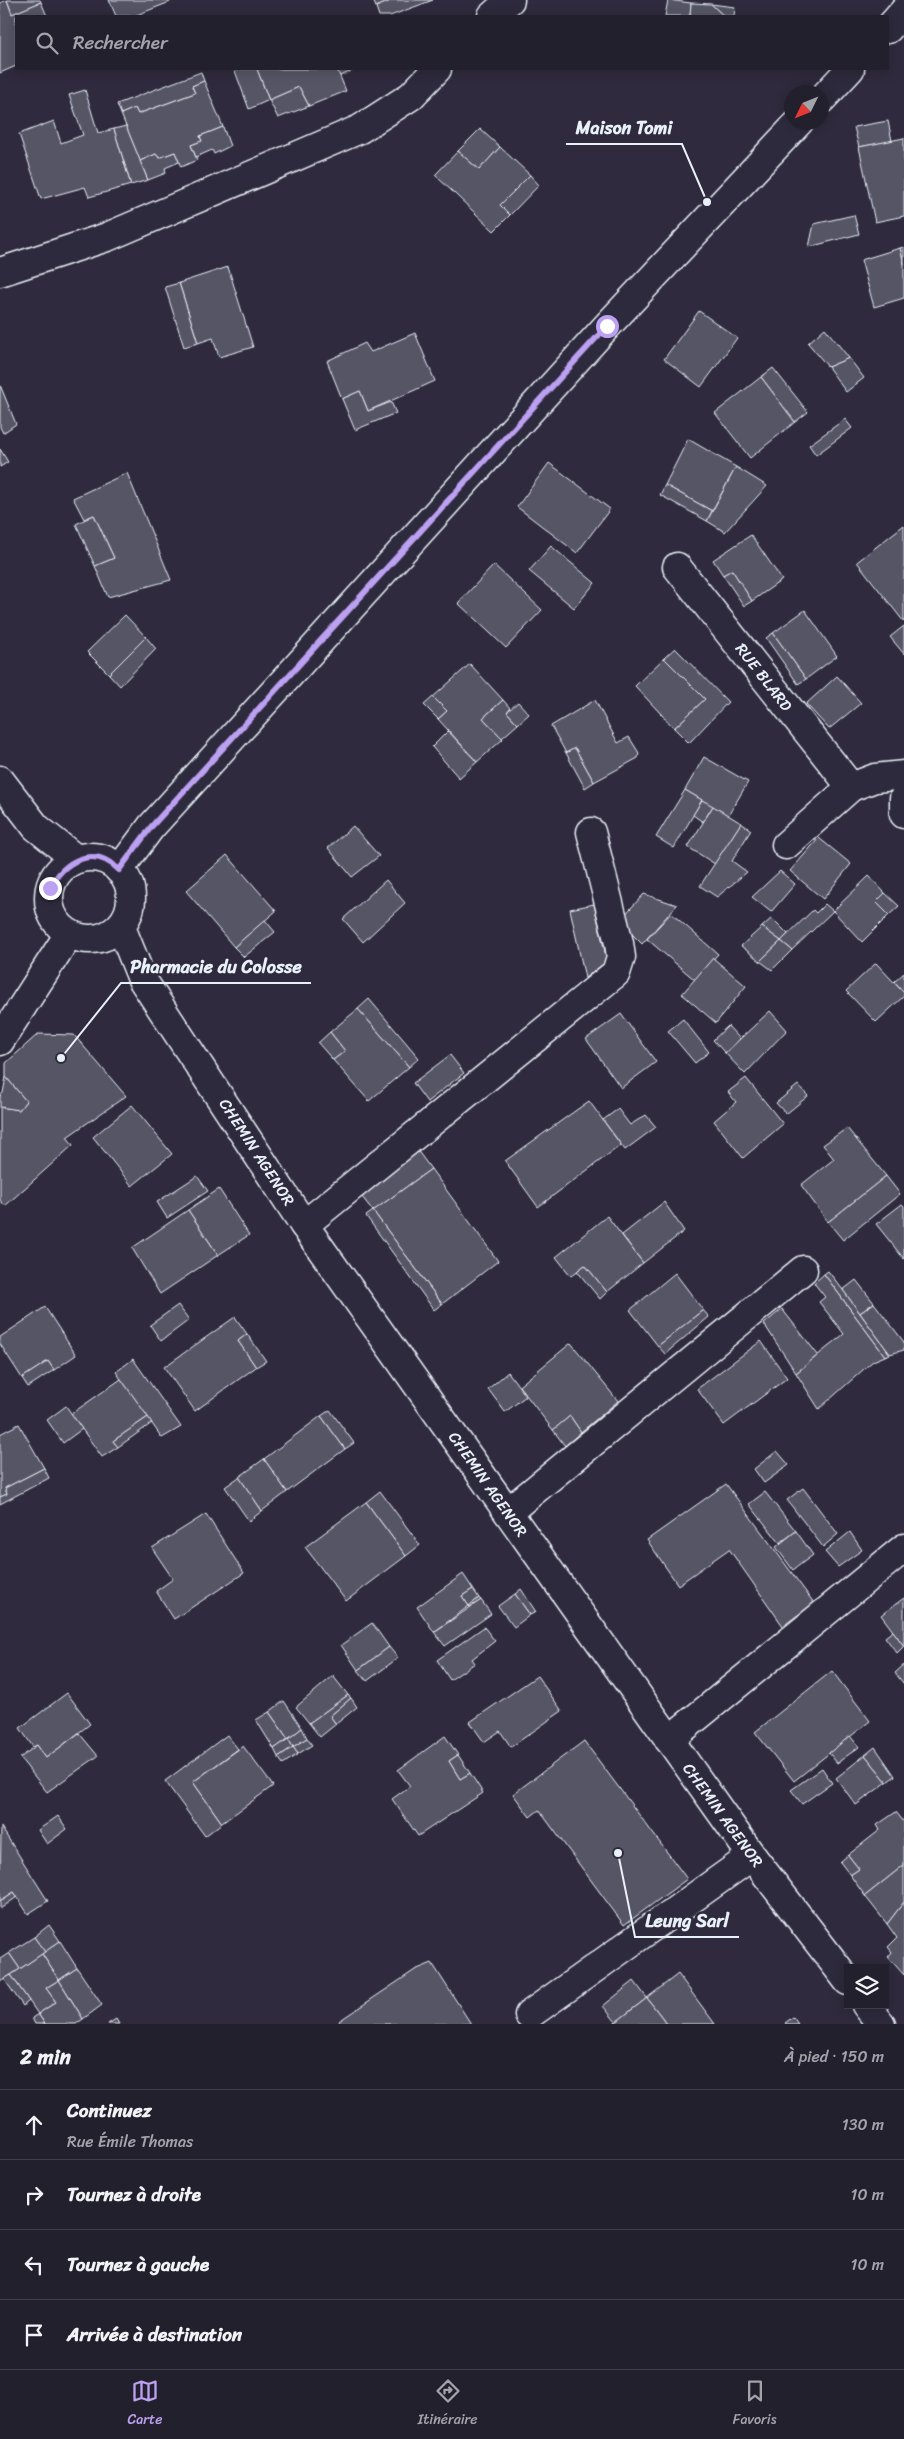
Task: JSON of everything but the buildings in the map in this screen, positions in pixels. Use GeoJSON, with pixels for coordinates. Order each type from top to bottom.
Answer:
{"type":"FeatureCollection","features":[{"type":"Feature","properties":{"kind":"street"},"geometry":{"type":"LineString","coordinates":[[493,15],[510,0]]}},
{"type":"Feature","properties":{"kind":"street"},"geometry":{"type":"LineString","coordinates":[[889,27],[904,11]]}},
{"type":"Feature","properties":{"kind":"street"},"geometry":{"type":"LineString","coordinates":[[0,272],[107,237],[360,129],[411,96],[437,70]]}},
{"type":"Feature","properties":{"kind":"street"},"geometry":{"type":"LineString","coordinates":[[829,92],[849,70]]}},
{"type":"Feature","properties":{"kind":"street"},"geometry":{"type":"LineString","coordinates":[[119,870],[151,827],[607,326],[791,130]]}},
{"type":"Feature","properties":{"kind":"street","name":"RUE BLARD"},"geometry":{"type":"LineString","coordinates":[[677,567],[851,787]]}},
{"type":"Feature","properties":{"kind":"street"},"geometry":{"type":"LineString","coordinates":[[786,845],[851,787],[875,778],[904,776]]}},
{"type":"Feature","properties":{"kind":"street"},"geometry":{"type":"LineString","coordinates":[[0,780],[66,868]]}},
{"type":"Feature","properties":{"kind":"street"},"geometry":{"type":"LineString","coordinates":[[904,798],[904,814]]}},
{"type":"Feature","properties":{"kind":"street"},"geometry":{"type":"LineString","coordinates":[[304,1224],[616,973],[621,957],[619,943],[591,832]]}},
{"type":"Feature","properties":{"kind":"street"},"geometry":{"type":"LineString","coordinates":[[89,857],[103,859],[119,870],[130,887],[131,902],[128,915],[121,927],[110,935],[96,940],[82,939],[69,934],[59,925],[52,914],[49,901],[50,888],[66,868],[89,857]]}},
{"type":"Feature","properties":{"kind":"street","name":"CHEMIN AGENOR"},"geometry":{"type":"LineString","coordinates":[[121,927],[142,978],[304,1224],[752,1856],[844,1976]]}},
{"type":"Feature","properties":{"kind":"street"},"geometry":{"type":"LineString","coordinates":[[0,1041],[69,934]]}},
{"type":"Feature","properties":{"kind":"street","name":"CHEMIN AGENOR"},"geometry":{"type":"LineString","coordinates":[[96,940],[142,978]]}},
{"type":"Feature","properties":{"kind":"street"},"geometry":{"type":"LineString","coordinates":[[508,1512],[803,1270]]}},
{"type":"Feature","properties":{"kind":"street"},"geometry":{"type":"LineString","coordinates":[[669,1740],[904,1548]]}},
{"type":"Feature","properties":{"kind":"street"},"geometry":{"type":"LineString","coordinates":[[528,2016],[752,1856]]}},
{"type":"Feature","properties":{"kind":"street"},"geometry":{"type":"LineString","coordinates":[[869,2009],[881,2024]]}},
{"type":"Feature","properties":{"kind":"place","name":"Maison Tomi"},"geometry":{"type":"Point","coordinates":[707,202]}},
{"type":"Feature","properties":{"kind":"place","name":"Pharmacie du Colosse"},"geometry":{"type":"Point","coordinates":[61,1058]}},
{"type":"Feature","properties":{"kind":"place","name":"Leung Sarl"},"geometry":{"type":"Point","coordinates":[618,1853]}},
{"type":"Feature","properties":{"kind":"route"},"geometry":{"type":"LineString","coordinates":[[50,888],[56,876],[65,866],[76,859],[89,857],[103,859],[115,865],[119,870],[151,827],[607,326]]}}]}
